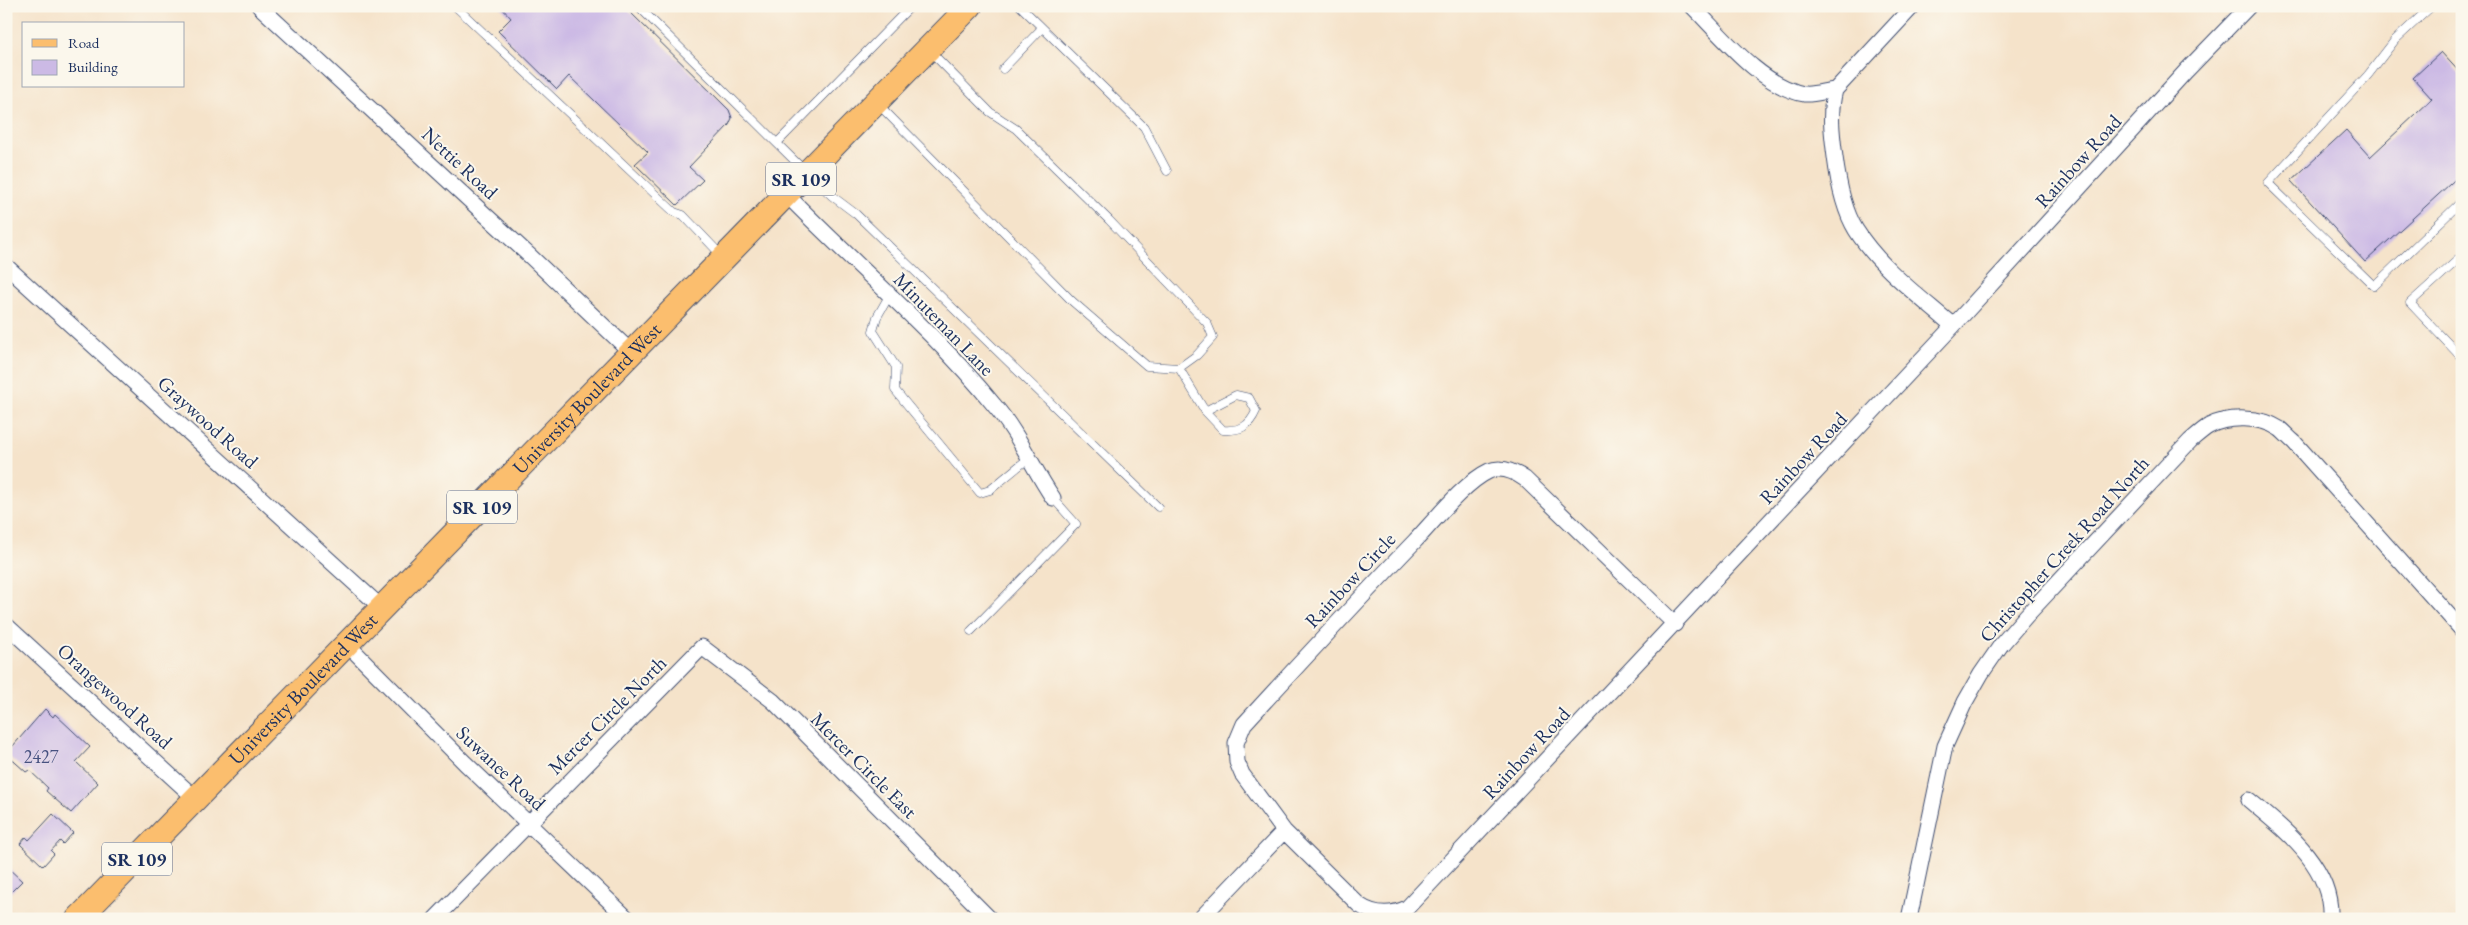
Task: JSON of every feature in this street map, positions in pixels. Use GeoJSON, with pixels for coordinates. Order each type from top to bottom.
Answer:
{"type":"FeatureCollection","features":[{"type":"Feature","properties":{"kind":"main road","name":"University Boulevard West"},"geometry":{"type":"LineString","coordinates":[[78,919],[970,6]]}},
{"type":"Feature","properties":{"kind":"street","name":"Nettie Road"},"geometry":{"type":"LineString","coordinates":[[259,6],[632,353]]}},
{"type":"Feature","properties":{"kind":"street"},"geometry":{"type":"LineString","coordinates":[[1692,6],[1744,58],[1764,75],[1784,88],[1806,94],[1835,90]]}},
{"type":"Feature","properties":{"kind":"street"},"geometry":{"type":"LineString","coordinates":[[1914,6],[1835,90],[1830,106],[1830,126],[1845,207],[1856,230],[1876,256],[1953,326]]}},
{"type":"Feature","properties":{"kind":"street","name":"Rainbow Road"},"geometry":{"type":"LineString","coordinates":[[1372,913],[1397,913],[1407,908],[1675,624],[1953,326],[2186,71],[2249,6]]}},
{"type":"Feature","properties":{"kind":"street","name":"Minuteman Lane"},"geometry":{"type":"LineString","coordinates":[[786,194],[962,369],[995,406],[1030,457],[1039,477],[1053,498]]}},
{"type":"Feature","properties":{"kind":"street","name":"Graywood Road"},"geometry":{"type":"LineString","coordinates":[[6,266],[382,609]]}},
{"type":"Feature","properties":{"kind":"street","name":"Christopher Creek Road North"},"geometry":{"type":"LineString","coordinates":[[1909,919],[1945,746],[1965,702],[1981,674],[2001,645],[2026,616],[2190,441],[2208,426],[2245,419],[2263,421],[2279,429],[2294,442],[2462,630]]}},
{"type":"Feature","properties":{"kind":"street","name":"Rainbow Circle"},"geometry":{"type":"LineString","coordinates":[[1372,913],[1359,905],[1284,831],[1242,774],[1237,762],[1236,743],[1244,724],[1429,525],[1474,480],[1491,470],[1504,470],[1516,473],[1525,479],[1675,624]]}},
{"type":"Feature","properties":{"kind":"street","name":"Orangewood Road"},"geometry":{"type":"LineString","coordinates":[[6,624],[196,799]]}},
{"type":"Feature","properties":{"kind":"street","name":"Suwanee Road"},"geometry":{"type":"LineString","coordinates":[[347,644],[465,763],[530,823],[628,919]]}},
{"type":"Feature","properties":{"kind":"street","name":"Mercer Circle North"},"geometry":{"type":"LineString","coordinates":[[435,919],[702,647]]}},
{"type":"Feature","properties":{"kind":"street","name":"Mercer Circle East"},"geometry":{"type":"LineString","coordinates":[[702,647],[773,701],[990,919]]}},
{"type":"Feature","properties":{"kind":"street"},"geometry":{"type":"LineString","coordinates":[[2249,800],[2274,821],[2311,859],[2319,870],[2326,888],[2330,919]]}},
{"type":"Feature","properties":{"kind":"street"},"geometry":{"type":"LineString","coordinates":[[1200,919],[1284,831]]}},
{"type":"Feature","properties":{"kind":"lane"},"geometry":{"type":"LineString","coordinates":[[455,6],[674,212],[683,215],[724,258]]}},
{"type":"Feature","properties":{"kind":"lane"},"geometry":{"type":"LineString","coordinates":[[638,6],[807,173],[832,196],[856,214],[1158,507]]}},
{"type":"Feature","properties":{"kind":"lane"},"geometry":{"type":"LineString","coordinates":[[777,143],[911,6]]}},
{"type":"Feature","properties":{"kind":"lane"},"geometry":{"type":"LineString","coordinates":[[1020,6],[1144,127],[1167,171]]}},
{"type":"Feature","properties":{"kind":"lane"},"geometry":{"type":"LineString","coordinates":[[2432,6],[2395,40],[2368,76],[2268,183],[2374,286],[2462,201]]}},
{"type":"Feature","properties":{"kind":"lane"},"geometry":{"type":"LineString","coordinates":[[1004,69],[1042,28]]}},
{"type":"Feature","properties":{"kind":"lane"},"geometry":{"type":"LineString","coordinates":[[876,102],[1072,301],[1147,366],[1179,368],[1197,355],[1213,337],[1207,322],[1016,129],[990,112],[928,49]]}},
{"type":"Feature","properties":{"kind":"lane"},"geometry":{"type":"LineString","coordinates":[[2462,256],[2410,303],[2462,358]]}},
{"type":"Feature","properties":{"kind":"lane"},"geometry":{"type":"LineString","coordinates":[[889,296],[877,317],[874,331],[896,367],[895,390],[980,493],[990,490],[1030,457]]}},
{"type":"Feature","properties":{"kind":"lane"},"geometry":{"type":"LineString","coordinates":[[1179,368],[1205,411],[1222,430],[1236,431],[1250,424],[1256,411],[1249,398],[1236,395],[1205,411]]}},
{"type":"Feature","properties":{"kind":"lane"},"geometry":{"type":"LineString","coordinates":[[971,631],[1076,524],[1053,498]]}},
{"type":"Feature","properties":{"kind":"building"},"geometry":{"type":"Polygon","coordinates":[[[500,6],[624,6],[729,110],[732,118],[729,125],[689,167],[703,180],[677,205],[635,164],[648,152],[569,76],[557,89],[498,31],[511,18],[500,6]]]}},
{"type":"Feature","properties":{"kind":"building"},"geometry":{"type":"Polygon","coordinates":[[[2441,52],[2462,75],[2462,173],[2365,262],[2291,181],[2346,130],[2370,157],[2432,99],[2413,78],[2441,52]]]}},
{"type":"Feature","properties":{"kind":"building"},"geometry":{"type":"Polygon","coordinates":[[[45,709],[53,717],[55,714],[90,747],[76,762],[98,783],[71,813],[46,791],[48,788],[29,770],[26,772],[6,754],[45,709]]]}},
{"type":"Feature","properties":{"kind":"building"},"geometry":{"type":"Polygon","coordinates":[[[53,814],[73,833],[63,844],[60,841],[51,851],[54,854],[43,866],[20,844],[26,837],[29,840],[53,814]]]}},
{"type":"Feature","properties":{"kind":"building"},"geometry":{"type":"Polygon","coordinates":[[[6,866],[22,881],[6,897],[6,866]]]}}]}
